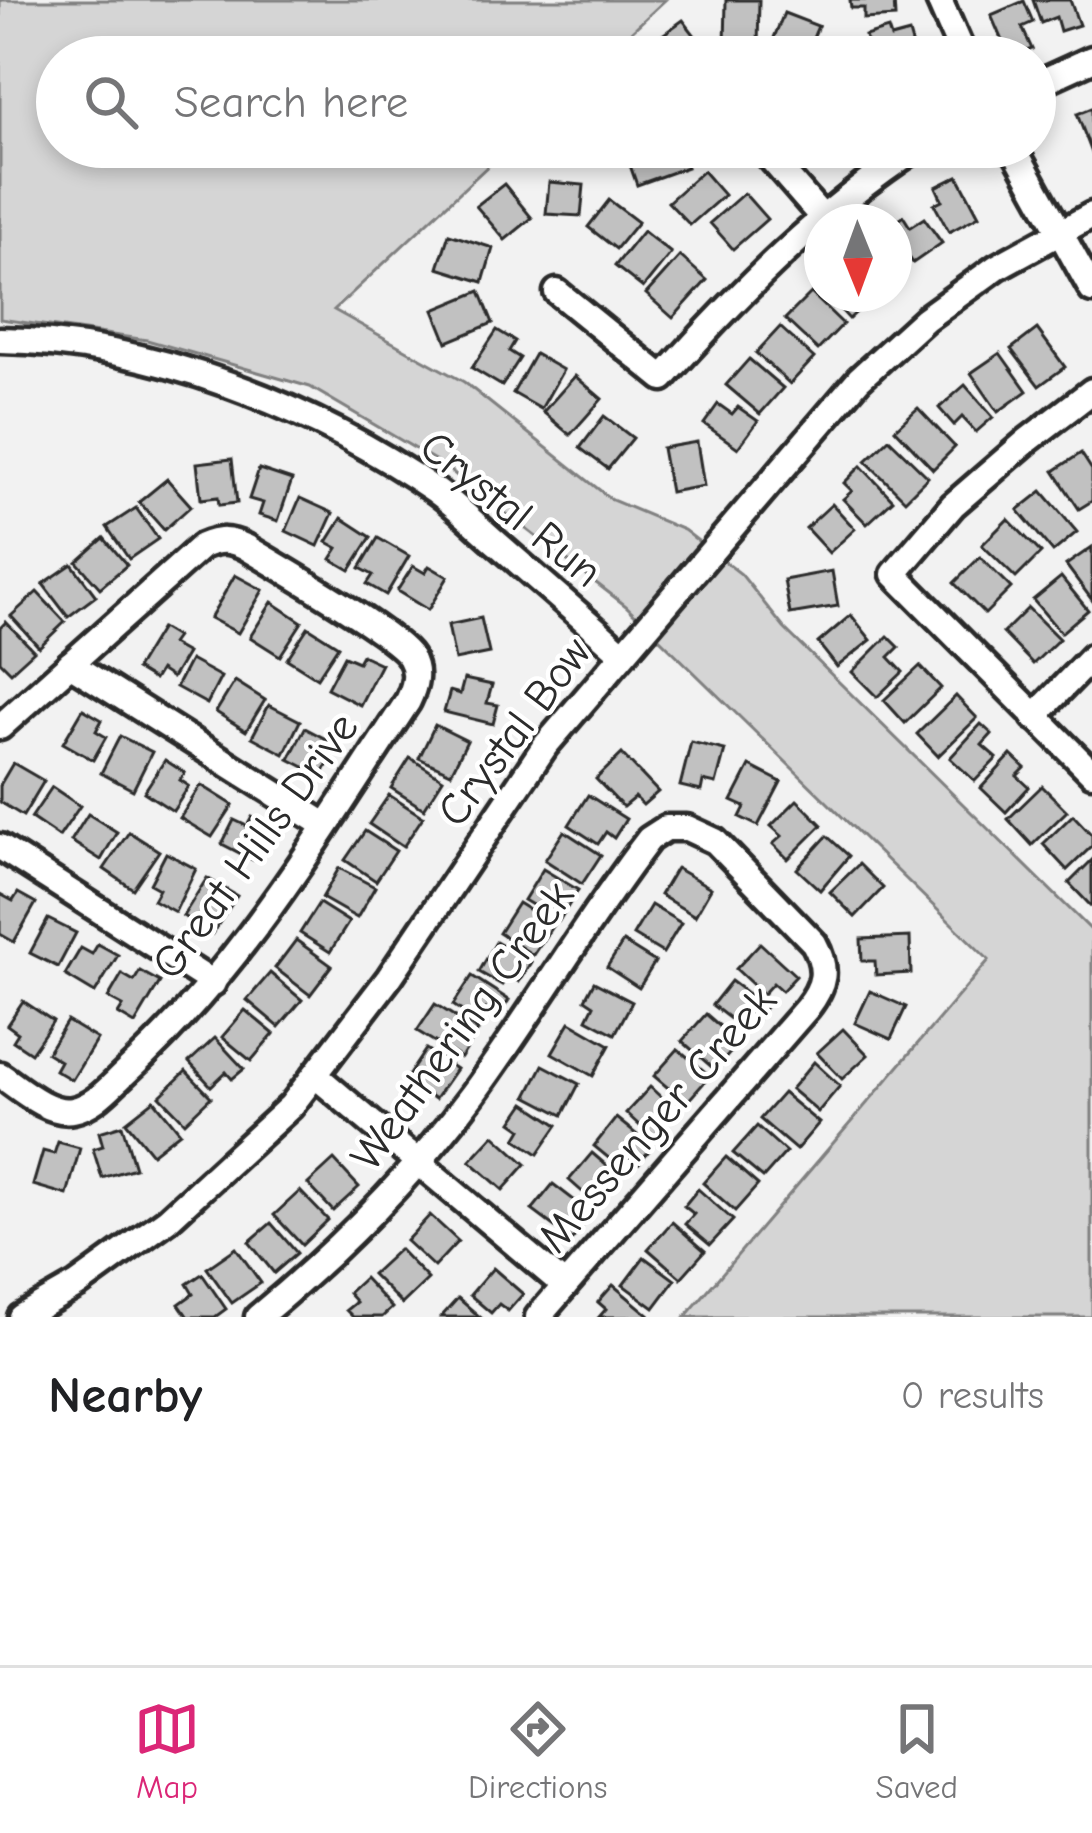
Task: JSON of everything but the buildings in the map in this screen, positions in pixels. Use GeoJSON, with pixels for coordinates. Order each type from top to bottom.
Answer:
{"type":"FeatureCollection","features":[{"type":"Feature","properties":{"kind":"street"},"geometry":{"type":"LineString","coordinates":[[939,0],[955,36]]}},
{"type":"Feature","properties":{"kind":"street"},"geometry":{"type":"LineString","coordinates":[[1056,75],[1092,59]]}},
{"type":"Feature","properties":{"kind":"street"},"geometry":{"type":"LineString","coordinates":[[779,168],[811,204]]}},
{"type":"Feature","properties":{"kind":"street"},"geometry":{"type":"LineString","coordinates":[[840,204],[889,168]]}},
{"type":"Feature","properties":{"kind":"street"},"geometry":{"type":"LineString","coordinates":[[1025,168],[1092,290]]}},
{"type":"Feature","properties":{"kind":"street","name":"Crystal Bow"},"geometry":{"type":"LineString","coordinates":[[22,1317],[77,1286],[167,1220],[251,1146],[316,1076],[389,978],[545,746],[859,379],[925,320],[997,267],[1092,214]]}},
{"type":"Feature","properties":{"kind":"street"},"geometry":{"type":"LineString","coordinates":[[557,292],[663,378],[804,234]]}},
{"type":"Feature","properties":{"kind":"street","name":"Crystal Run"},"geometry":{"type":"LineString","coordinates":[[0,340],[39,340],[158,364],[271,398],[439,493],[623,654]]}},
{"type":"Feature","properties":{"kind":"street"},"geometry":{"type":"LineString","coordinates":[[1092,391],[953,505],[894,574],[1092,773]]}},
{"type":"Feature","properties":{"kind":"street","name":"Great Hills Drive"},"geometry":{"type":"LineString","coordinates":[[0,1075],[63,1112],[76,1110],[90,1105],[154,1047],[257,927],[415,686],[412,659],[399,641],[231,540],[202,547],[70,664]]}},
{"type":"Feature","properties":{"kind":"street"},"geometry":{"type":"LineString","coordinates":[[1034,717],[1092,657]]}},
{"type":"Feature","properties":{"kind":"street"},"geometry":{"type":"LineString","coordinates":[[0,727],[70,664],[325,825]]}},
{"type":"Feature","properties":{"kind":"street","name":"Messenger Creek"},"geometry":{"type":"LineString","coordinates":[[538,1317],[808,1008],[825,980],[814,943],[715,841],[703,833],[670,827]]}},
{"type":"Feature","properties":{"kind":"street","name":"Weathering Creek"},"geometry":{"type":"LineString","coordinates":[[258,1317],[361,1227],[419,1163],[473,1093],[636,856],[657,831],[670,827]]}},
{"type":"Feature","properties":{"kind":"street"},"geometry":{"type":"LineString","coordinates":[[0,847],[213,982]]}},
{"type":"Feature","properties":{"kind":"street"},"geometry":{"type":"LineString","coordinates":[[316,1076],[565,1286]]}},
{"type":"Feature","properties":{"kind":"shaded area"},"geometry":{"type":"Polygon","coordinates":[[[0,0],[665,0],[626,36],[36,36],[36,168],[486,168],[334,310],[464,382],[612,500],[684,530],[741,574],[784,628],[1092,931],[1092,1317],[685,1317],[989,960],[626,606],[443,465],[310,387],[147,340],[0,319],[0,0]]]}}]}
